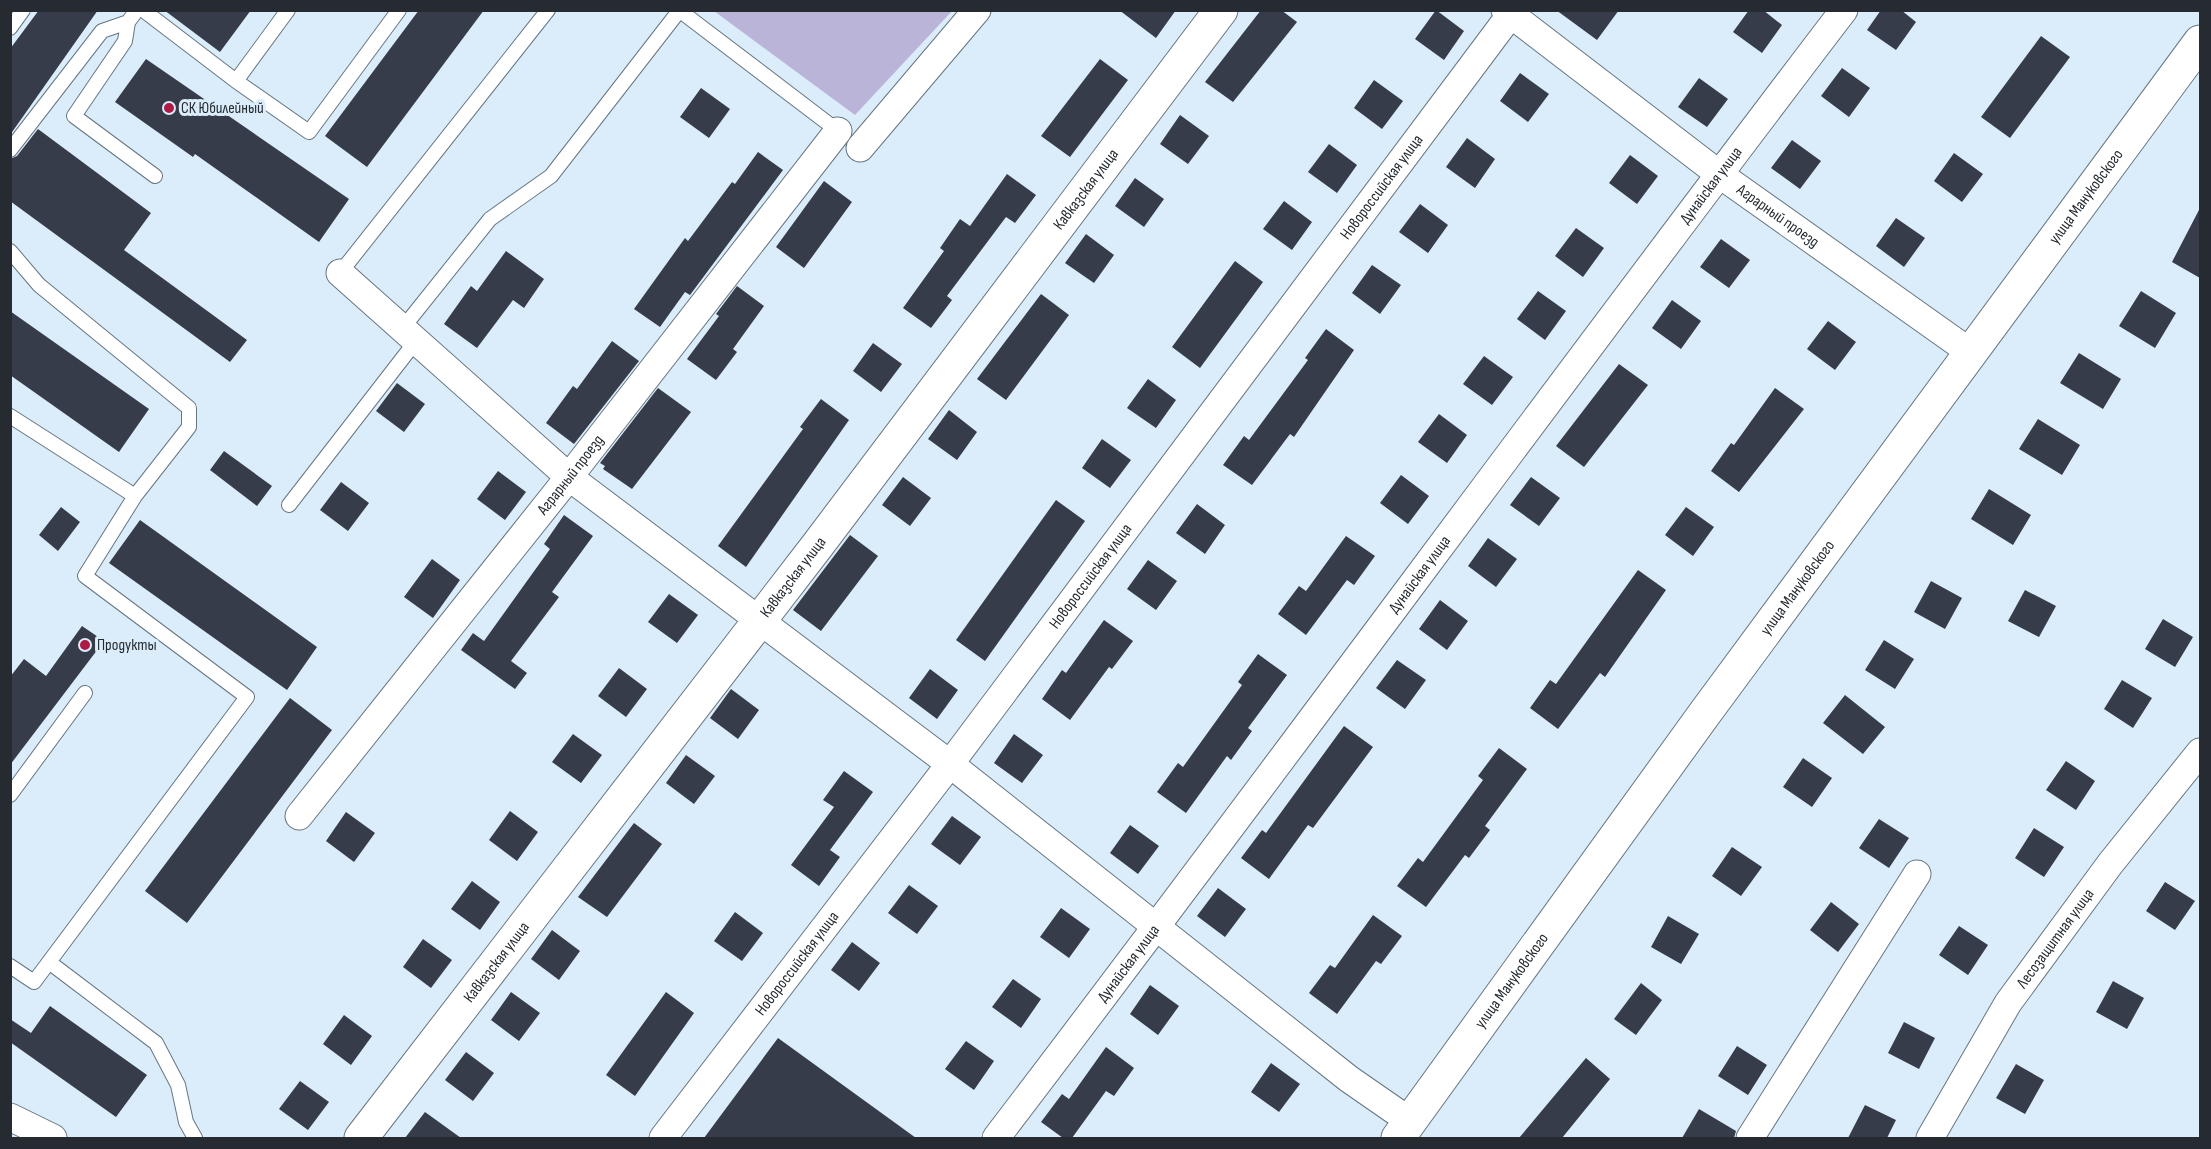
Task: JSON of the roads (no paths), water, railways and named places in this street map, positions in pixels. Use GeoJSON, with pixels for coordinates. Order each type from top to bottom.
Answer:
{"type":"FeatureCollection","features":[{"type":"Feature","properties":{"kind":"street"},"geometry":{"type":"LineString","coordinates":[[860,148],[977,10]]}},
{"type":"Feature","properties":{"kind":"street","name":"Кавказская улица"},"geometry":{"type":"LineString","coordinates":[[361,1138],[758,622],[1221,10]]}},
{"type":"Feature","properties":{"kind":"street","name":"Дунайская улица"},"geometry":{"type":"LineString","coordinates":[[996,1138],[1844,10]]}},
{"type":"Feature","properties":{"kind":"street","name":"Аграрный проезд"},"geometry":{"type":"LineString","coordinates":[[1510,12],[1719,174],[1970,352]]}},
{"type":"Feature","properties":{"kind":"street","name":"Новороссийская улица"},"geometry":{"type":"LineString","coordinates":[[663,1138],[950,764],[1510,12]]}},
{"type":"Feature","properties":{"kind":"street","name":"улица Мануковского"},"geometry":{"type":"LineString","coordinates":[[1405,1130],[1970,352],[2200,42]]}},
{"type":"Feature","properties":{"kind":"street","name":"Аграрный проезд"},"geometry":{"type":"LineString","coordinates":[[299,816],[569,477],[838,131]]}},
{"type":"Feature","properties":{"kind":"street"},"geometry":{"type":"LineString","coordinates":[[340,273],[569,477],[758,622],[950,764],[1349,1079],[1405,1130]]}},
{"type":"Feature","properties":{"kind":"street","name":"Лесозащитная улица"},"geometry":{"type":"LineString","coordinates":[[1930,1138],[2008,1003],[2110,864],[2200,752]]}},
{"type":"Feature","properties":{"kind":"street"},"geometry":{"type":"LineString","coordinates":[[1750,1138],[1917,874]]}},
{"type":"Feature","properties":{"kind":"street"},"geometry":{"type":"LineString","coordinates":[[10,1117],[53,1138]]}},
{"type":"Feature","properties":{"kind":"lane"},"geometry":{"type":"LineString","coordinates":[[10,28],[24,10]]}},
{"type":"Feature","properties":{"kind":"lane"},"geometry":{"type":"LineString","coordinates":[[137,10],[128,22],[125,41],[74,116],[155,176]]}},
{"type":"Feature","properties":{"kind":"lane"},"geometry":{"type":"LineString","coordinates":[[143,10],[236,81],[309,132],[399,10]]}},
{"type":"Feature","properties":{"kind":"lane"},"geometry":{"type":"LineString","coordinates":[[236,81],[288,10]]}},
{"type":"Feature","properties":{"kind":"lane"},"geometry":{"type":"LineString","coordinates":[[340,273],[548,10]]}},
{"type":"Feature","properties":{"kind":"lane"},"geometry":{"type":"LineString","coordinates":[[289,505],[490,219],[551,176],[679,11],[860,148]]}},
{"type":"Feature","properties":{"kind":"lane"},"geometry":{"type":"LineString","coordinates":[[10,150],[102,31],[128,22]]}},
{"type":"Feature","properties":{"kind":"lane"},"geometry":{"type":"LineString","coordinates":[[10,251],[39,285],[189,408],[189,426],[135,496],[85,576],[247,697],[34,982],[10,966]]}},
{"type":"Feature","properties":{"kind":"lane"},"geometry":{"type":"LineString","coordinates":[[10,416],[135,496]]}},
{"type":"Feature","properties":{"kind":"lane"},"geometry":{"type":"LineString","coordinates":[[10,795],[85,693]]}},
{"type":"Feature","properties":{"kind":"lane"},"geometry":{"type":"LineString","coordinates":[[49,963],[156,1043],[178,1085],[186,1122],[195,1138]]}},
{"type":"Feature","properties":{"kind":"place","name":"СК Юбилейный"},"geometry":{"type":"Point","coordinates":[169,108]}},
{"type":"Feature","properties":{"kind":"place","name":"Продукты"},"geometry":{"type":"Point","coordinates":[85,645]}}]}
